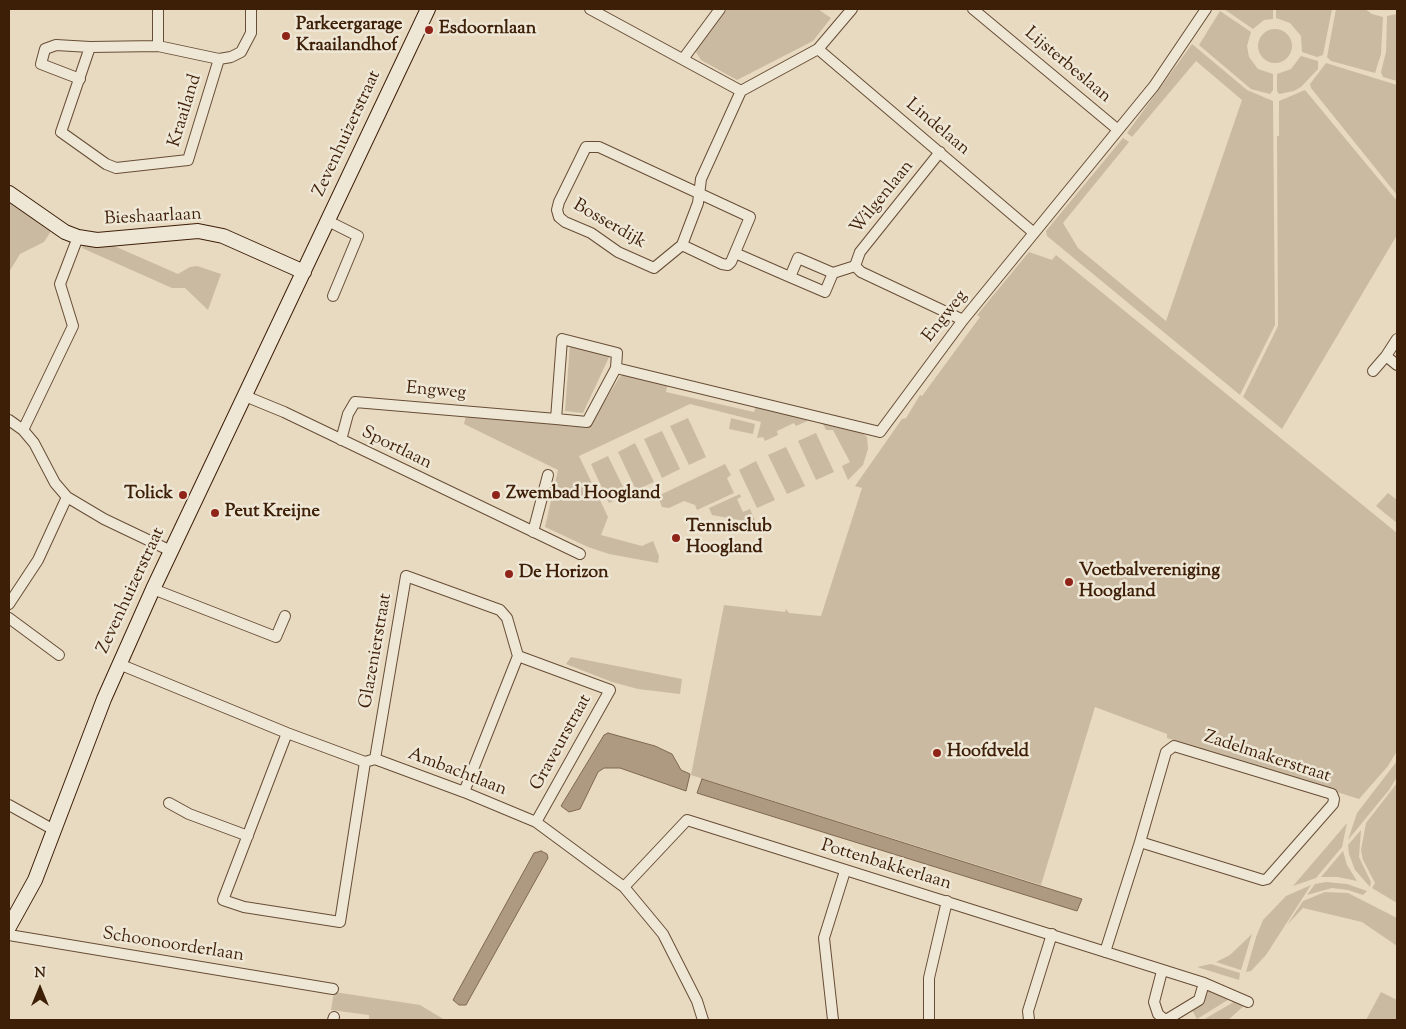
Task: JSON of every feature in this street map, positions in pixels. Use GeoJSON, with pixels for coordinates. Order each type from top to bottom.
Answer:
{"type":"FeatureCollection","features":[{"type":"Feature","properties":{"kind":"street"},"geometry":{"type":"LineString","coordinates":[[158,9],[158,46]]}},
{"type":"Feature","properties":{"kind":"street","name":"Kraailand"},"geometry":{"type":"LineString","coordinates":[[80,79],[41,64],[45,49],[56,44],[90,47],[158,46],[219,59],[241,52],[251,33],[251,9]]}},
{"type":"Feature","properties":{"kind":"street","name":"Zevenhuizerstraat"},"geometry":{"type":"LineString","coordinates":[[9,927],[31,889],[119,664],[153,589],[428,9]]}},
{"type":"Feature","properties":{"kind":"street"},"geometry":{"type":"LineString","coordinates":[[590,9],[741,91],[818,49],[852,9]]}},
{"type":"Feature","properties":{"kind":"street"},"geometry":{"type":"LineString","coordinates":[[683,59],[720,9]]}},
{"type":"Feature","properties":{"kind":"street","name":"Lijsterbeslaan"},"geometry":{"type":"LineString","coordinates":[[973,9],[1117,129]]}},
{"type":"Feature","properties":{"kind":"street","name":"Engweg"},"geometry":{"type":"LineString","coordinates":[[341,440],[348,414],[355,402],[587,422],[616,368],[880,432],[963,320],[1154,86],[1202,10]]}},
{"type":"Feature","properties":{"kind":"street","name":"Kraailand"},"geometry":{"type":"LineString","coordinates":[[90,47],[61,132],[106,164],[116,168],[188,160],[219,59]]}},
{"type":"Feature","properties":{"kind":"street","name":"Lindelaan"},"geometry":{"type":"LineString","coordinates":[[818,49],[1034,233]]}},
{"type":"Feature","properties":{"kind":"street","name":"Bosserdijk"},"geometry":{"type":"LineString","coordinates":[[735,253],[750,217],[699,193],[599,148],[586,147],[580,156],[557,210],[565,222],[591,233],[618,252],[654,268],[682,245],[698,203],[699,193],[701,178],[741,91]]}},
{"type":"Feature","properties":{"kind":"street","name":"Wilgenlaan"},"geometry":{"type":"LineString","coordinates":[[855,266],[860,252],[940,152]]}},
{"type":"Feature","properties":{"kind":"street","name":"Bieshaarlaan"},"geometry":{"type":"LineString","coordinates":[[9,193],[65,232],[78,237],[97,240],[198,231],[223,236],[304,272]]}},
{"type":"Feature","properties":{"kind":"street","name":"Zevenhuizerstraat"},"geometry":{"type":"LineString","coordinates":[[328,221],[358,236],[334,296]]}},
{"type":"Feature","properties":{"kind":"street"},"geometry":{"type":"LineString","coordinates":[[23,430],[73,326],[60,284],[78,237]]}},
{"type":"Feature","properties":{"kind":"street"},"geometry":{"type":"LineString","coordinates":[[682,245],[728,265],[735,253],[825,292],[833,273]]}},
{"type":"Feature","properties":{"kind":"street"},"geometry":{"type":"LineString","coordinates":[[790,277],[798,258],[833,273],[855,266],[861,272],[963,320]]}},
{"type":"Feature","properties":{"kind":"street"},"geometry":{"type":"LineString","coordinates":[[556,419],[562,339],[617,353],[616,368]]}},
{"type":"Feature","properties":{"kind":"street"},"geometry":{"type":"LineString","coordinates":[[1373,371],[1397,340]]}},
{"type":"Feature","properties":{"kind":"street"},"geometry":{"type":"LineString","coordinates":[[1386,356],[1397,365]]}},
{"type":"Feature","properties":{"kind":"street","name":"Sportlaan"},"geometry":{"type":"LineString","coordinates":[[245,396],[580,554]]}},
{"type":"Feature","properties":{"kind":"street"},"geometry":{"type":"LineString","coordinates":[[9,420],[23,430],[34,443],[55,483],[68,497],[104,520],[171,551]]}},
{"type":"Feature","properties":{"kind":"street"},"geometry":{"type":"LineString","coordinates":[[533,532],[548,475]]}},
{"type":"Feature","properties":{"kind":"street"},"geometry":{"type":"LineString","coordinates":[[9,604],[38,560],[68,497]]}},
{"type":"Feature","properties":{"kind":"street","name":"Glazenierstraat"},"geometry":{"type":"LineString","coordinates":[[370,761],[406,576],[500,610],[506,618],[518,656]]}},
{"type":"Feature","properties":{"kind":"street"},"geometry":{"type":"LineString","coordinates":[[153,589],[276,637],[285,616]]}},
{"type":"Feature","properties":{"kind":"street"},"geometry":{"type":"LineString","coordinates":[[9,618],[59,655]]}},
{"type":"Feature","properties":{"kind":"street"},"geometry":{"type":"LineString","coordinates":[[464,792],[518,656]]}},
{"type":"Feature","properties":{"kind":"street","name":"Graveurstraat"},"geometry":{"type":"LineString","coordinates":[[518,656],[610,690],[536,822]]}},
{"type":"Feature","properties":{"kind":"street","name":"Ambachtlaan"},"geometry":{"type":"LineString","coordinates":[[119,664],[287,733],[464,792],[536,822],[624,887],[663,934],[697,1001],[703,1020]]}},
{"type":"Feature","properties":{"kind":"street"},"geometry":{"type":"LineString","coordinates":[[287,733],[223,900],[244,907],[340,922],[370,761]]}},
{"type":"Feature","properties":{"kind":"street","name":"Zadelmakerstraat"},"geometry":{"type":"LineString","coordinates":[[1105,952],[1166,752],[1174,746],[1332,794],[1334,799],[1333,804],[1267,879],[1263,880],[1140,842]]}},
{"type":"Feature","properties":{"kind":"street"},"geometry":{"type":"LineString","coordinates":[[169,804],[189,814],[248,836]]}},
{"type":"Feature","properties":{"kind":"street"},"geometry":{"type":"LineString","coordinates":[[9,805],[54,830]]}},
{"type":"Feature","properties":{"kind":"street","name":"Pottenbakkerlaan"},"geometry":{"type":"LineString","coordinates":[[624,887],[687,820],[1204,983],[1248,1002]]}},
{"type":"Feature","properties":{"kind":"street"},"geometry":{"type":"LineString","coordinates":[[833,1020],[824,938],[845,871]]}},
{"type":"Feature","properties":{"kind":"street"},"geometry":{"type":"LineString","coordinates":[[928,1020],[929,978],[948,901]]}},
{"type":"Feature","properties":{"kind":"street"},"geometry":{"type":"LineString","coordinates":[[1028,1020],[1028,1011],[1052,934]]}},
{"type":"Feature","properties":{"kind":"street","name":"Schoonoorderlaan"},"geometry":{"type":"LineString","coordinates":[[9,935],[333,989]]}},
{"type":"Feature","properties":{"kind":"street"},"geometry":{"type":"LineString","coordinates":[[1162,971],[1154,1002],[1158,1014],[1166,1020],[1198,1000],[1204,983]]}},
{"type":"Feature","properties":{"kind":"shaded area"},"geometry":{"type":"Polygon","coordinates":[[[727,9],[818,9],[831,18],[813,41],[737,80],[701,60],[696,52],[698,46],[727,9]]]}},
{"type":"Feature","properties":{"kind":"shaded area"},"geometry":{"type":"Polygon","coordinates":[[[1224,9],[1273,9],[1273,19],[1264,20],[1253,29],[1224,9]]]}},
{"type":"Feature","properties":{"kind":"shaded area"},"geometry":{"type":"Polygon","coordinates":[[[1276,9],[1332,9],[1323,55],[1317,57],[1302,52],[1301,36],[1290,23],[1276,18],[1276,9]]]}},
{"type":"Feature","properties":{"kind":"shaded area"},"geometry":{"type":"Polygon","coordinates":[[[1336,9],[1365,9],[1372,14],[1383,17],[1381,54],[1375,73],[1331,61],[1327,57],[1336,9]]]}},
{"type":"Feature","properties":{"kind":"shaded area"},"geometry":{"type":"Polygon","coordinates":[[[1220,11],[1251,32],[1247,46],[1249,57],[1258,69],[1273,74],[1273,90],[1270,94],[1251,89],[1199,45],[1220,11]]]}},
{"type":"Feature","properties":{"kind":"shaded area"},"geometry":{"type":"Polygon","coordinates":[[[1397,14],[1397,81],[1383,77],[1381,72],[1386,52],[1387,16],[1397,14]]]}},
{"type":"Feature","properties":{"kind":"shaded area"},"geometry":{"type":"Polygon","coordinates":[[[1275,29],[1287,34],[1292,46],[1287,58],[1275,63],[1263,58],[1258,46],[1263,34],[1275,29]]]}},
{"type":"Feature","properties":{"kind":"shaded area"},"geometry":{"type":"Polygon","coordinates":[[[1192,44],[1247,90],[1273,101],[1275,325],[1240,395],[1047,236],[1046,231],[1123,138],[1129,142],[1063,223],[1078,248],[1166,321],[1242,100],[1196,61],[1132,137],[1127,133],[1192,44]]]}},
{"type":"Feature","properties":{"kind":"shaded area"},"geometry":{"type":"Polygon","coordinates":[[[1301,56],[1318,61],[1318,69],[1301,87],[1294,91],[1279,94],[1277,91],[1277,74],[1291,69],[1301,56]]]}},
{"type":"Feature","properties":{"kind":"shaded area"},"geometry":{"type":"Polygon","coordinates":[[[1326,63],[1397,85],[1397,195],[1311,88],[1310,84],[1326,63]]]}},
{"type":"Feature","properties":{"kind":"shaded area"},"geometry":{"type":"Polygon","coordinates":[[[1305,90],[1397,201],[1397,235],[1282,429],[1243,397],[1278,326],[1277,136],[1279,136],[1279,101],[1305,90]]]}},
{"type":"Feature","properties":{"kind":"shaded area"},"geometry":{"type":"Polygon","coordinates":[[[9,200],[53,228],[44,242],[20,254],[9,272],[9,200]]]}},
{"type":"Feature","properties":{"kind":"shaded area"},"geometry":{"type":"Polygon","coordinates":[[[105,242],[178,274],[190,267],[197,266],[221,274],[208,310],[185,288],[172,288],[82,248],[84,243],[105,242]]]}},
{"type":"Feature","properties":{"kind":"shaded area","name":"Voetbalvereniging Hoogland"},"geometry":{"type":"Polygon","coordinates":[[[1029,252],[1052,260],[1056,255],[1397,533],[1397,751],[1388,766],[1359,799],[1167,738],[1167,734],[1095,707],[1041,885],[691,775],[724,605],[785,612],[786,609],[789,613],[821,616],[862,488],[855,486],[902,419],[906,418],[920,395],[922,396],[980,317],[977,315],[1029,252]]]}},
{"type":"Feature","properties":{"kind":"shaded area"},"geometry":{"type":"Polygon","coordinates":[[[570,344],[610,355],[583,413],[565,411],[570,344]]]}},
{"type":"Feature","properties":{"kind":"shaded area"},"geometry":{"type":"Polygon","coordinates":[[[623,374],[668,383],[666,392],[754,412],[756,406],[814,418],[796,426],[794,423],[777,431],[778,435],[765,441],[763,437],[757,438],[761,422],[690,404],[579,456],[608,517],[601,535],[642,546],[653,541],[659,556],[658,563],[609,554],[588,547],[545,527],[558,470],[464,424],[466,416],[589,427],[623,374]]]}},
{"type":"Feature","properties":{"kind":"shaded area"},"geometry":{"type":"Polygon","coordinates":[[[688,418],[706,457],[689,465],[670,426],[688,418]]]}},
{"type":"Feature","properties":{"kind":"shaded area"},"geometry":{"type":"Polygon","coordinates":[[[731,418],[755,424],[753,434],[729,429],[731,418]]]}},
{"type":"Feature","properties":{"kind":"shaded area"},"geometry":{"type":"Polygon","coordinates":[[[821,420],[858,429],[867,437],[868,449],[863,465],[848,480],[842,466],[850,462],[833,430],[826,430],[821,420]]]}},
{"type":"Feature","properties":{"kind":"shaded area"},"geometry":{"type":"Polygon","coordinates":[[[662,431],[680,469],[662,478],[644,439],[662,431]]]}},
{"type":"Feature","properties":{"kind":"shaded area"},"geometry":{"type":"Polygon","coordinates":[[[816,433],[834,472],[816,480],[798,441],[816,433]]]}},
{"type":"Feature","properties":{"kind":"shaded area"},"geometry":{"type":"Polygon","coordinates":[[[635,443],[654,482],[636,490],[618,452],[635,443]]]}},
{"type":"Feature","properties":{"kind":"shaded area"},"geometry":{"type":"Polygon","coordinates":[[[786,447],[805,486],[787,494],[768,455],[786,447]]]}},
{"type":"Feature","properties":{"kind":"shaded area"},"geometry":{"type":"Polygon","coordinates":[[[608,456],[627,495],[609,503],[591,464],[608,456]]]}},
{"type":"Feature","properties":{"kind":"shaded area"},"geometry":{"type":"Polygon","coordinates":[[[756,461],[775,500],[757,508],[739,470],[756,461]]]}},
{"type":"Feature","properties":{"kind":"shaded area"},"geometry":{"type":"Polygon","coordinates":[[[725,464],[731,475],[727,478],[734,493],[697,510],[695,505],[684,501],[669,508],[662,507],[659,499],[660,495],[725,464]]]}},
{"type":"Feature","properties":{"kind":"shaded area"},"geometry":{"type":"Polygon","coordinates":[[[1388,493],[1397,500],[1397,523],[1376,506],[1388,493]]]}},
{"type":"Feature","properties":{"kind":"shaded area"},"geometry":{"type":"Polygon","coordinates":[[[740,494],[741,497],[737,499],[743,512],[750,509],[756,523],[748,527],[745,521],[712,515],[709,508],[740,494]]]}},
{"type":"Feature","properties":{"kind":"shaded area"},"geometry":{"type":"Polygon","coordinates":[[[571,657],[682,679],[680,694],[638,689],[612,682],[566,664],[571,657]]]}},
{"type":"Feature","properties":{"kind":"shaded area"},"geometry":{"type":"Polygon","coordinates":[[[608,733],[655,746],[672,754],[681,770],[690,774],[686,791],[620,768],[604,768],[598,772],[580,809],[569,812],[561,806],[604,735],[608,733]]]}},
{"type":"Feature","properties":{"kind":"shaded area"},"geometry":{"type":"Polygon","coordinates":[[[1397,761],[1397,777],[1389,790],[1348,840],[1357,813],[1397,761]]]}},
{"type":"Feature","properties":{"kind":"shaded area"},"geometry":{"type":"Polygon","coordinates":[[[702,779],[1082,899],[1077,911],[697,793],[702,779]]]}},
{"type":"Feature","properties":{"kind":"shaded area"},"geometry":{"type":"Polygon","coordinates":[[[1397,783],[1397,903],[1372,888],[1375,883],[1363,860],[1361,850],[1366,823],[1397,783]]]}},
{"type":"Feature","properties":{"kind":"shaded area"},"geometry":{"type":"Polygon","coordinates":[[[1347,823],[1342,847],[1316,878],[1293,886],[1347,823]]]}},
{"type":"Feature","properties":{"kind":"shaded area"},"geometry":{"type":"Polygon","coordinates":[[[1361,830],[1359,857],[1371,882],[1370,887],[1355,870],[1349,854],[1348,845],[1361,830]]]}},
{"type":"Feature","properties":{"kind":"shaded area"},"geometry":{"type":"Polygon","coordinates":[[[541,851],[547,854],[548,858],[466,1005],[459,1005],[453,1000],[534,853],[541,851]]]}},
{"type":"Feature","properties":{"kind":"shaded area"},"geometry":{"type":"Polygon","coordinates":[[[1343,851],[1347,865],[1357,881],[1338,877],[1321,877],[1343,851]]]}},
{"type":"Feature","properties":{"kind":"shaded area"},"geometry":{"type":"Polygon","coordinates":[[[1326,882],[1347,884],[1367,891],[1363,895],[1348,890],[1332,888],[1307,895],[1315,884],[1326,882]]]}},
{"type":"Feature","properties":{"kind":"shaded area"},"geometry":{"type":"Polygon","coordinates":[[[1311,885],[1266,955],[1251,971],[1246,972],[1263,920],[1286,896],[1311,885]]]}},
{"type":"Feature","properties":{"kind":"shaded area"},"geometry":{"type":"Polygon","coordinates":[[[1325,892],[1348,893],[1397,918],[1397,946],[1362,922],[1303,908],[1287,925],[1303,901],[1325,892]]]}},
{"type":"Feature","properties":{"kind":"shaded area"},"geometry":{"type":"Polygon","coordinates":[[[1252,934],[1241,970],[1216,962],[1230,955],[1252,934]]]}},
{"type":"Feature","properties":{"kind":"shaded area"},"geometry":{"type":"Polygon","coordinates":[[[1211,964],[1240,973],[1239,980],[1197,967],[1211,964]]]}},
{"type":"Feature","properties":{"kind":"shaded area"},"geometry":{"type":"Polygon","coordinates":[[[1207,988],[1231,998],[1197,1019],[1192,1010],[1202,1004],[1207,988]]]}},
{"type":"Feature","properties":{"kind":"shaded area"},"geometry":{"type":"Polygon","coordinates":[[[334,992],[420,1005],[445,1020],[369,1020],[369,1015],[331,1010],[334,992]]]}},
{"type":"Feature","properties":{"kind":"shaded area"},"geometry":{"type":"Polygon","coordinates":[[[1381,992],[1397,1000],[1397,1020],[1366,1020],[1381,992]]]}},
{"type":"Feature","properties":{"kind":"shaded area"},"geometry":{"type":"Polygon","coordinates":[[[1237,1000],[1245,1005],[1228,1020],[1203,1020],[1237,1000]]]}},
{"type":"Feature","properties":{"kind":"place","name":"Esdoornlaan"},"geometry":{"type":"Point","coordinates":[429,30]}},
{"type":"Feature","properties":{"kind":"place","name":"Parkeergarage Kraailandhof"},"geometry":{"type":"Point","coordinates":[286,36]}},
{"type":"Feature","properties":{"kind":"place","name":"Tolick"},"geometry":{"type":"Point","coordinates":[183,495]}},
{"type":"Feature","properties":{"kind":"place","name":"Zwembad Hoogland"},"geometry":{"type":"Point","coordinates":[496,495]}},
{"type":"Feature","properties":{"kind":"place","name":"Peut Kreijne"},"geometry":{"type":"Point","coordinates":[215,513]}},
{"type":"Feature","properties":{"kind":"place","name":"Tennisclub Hoogland"},"geometry":{"type":"Point","coordinates":[676,538]}},
{"type":"Feature","properties":{"kind":"place","name":"De Horizon"},"geometry":{"type":"Point","coordinates":[509,574]}},
{"type":"Feature","properties":{"kind":"place","name":"Voetbalvereniging Hoogland"},"geometry":{"type":"Point","coordinates":[1069,582]}},
{"type":"Feature","properties":{"kind":"place","name":"Hoofdveld"},"geometry":{"type":"Point","coordinates":[937,753]}}]}
